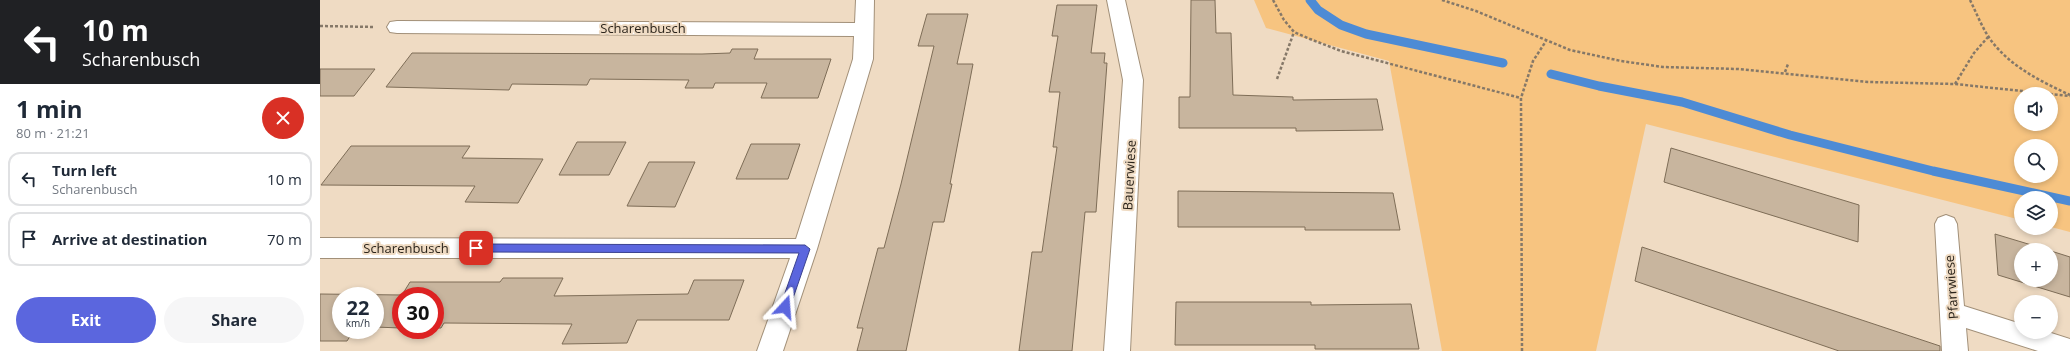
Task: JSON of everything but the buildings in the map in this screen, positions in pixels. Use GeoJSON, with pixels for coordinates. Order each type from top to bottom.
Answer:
{"type":"FeatureCollection","features":[{"type":"Feature","properties":{"kind":"street"},"geometry":{"type":"LineString","coordinates":[[770,351],[805,249],[863,59],[865,0]]}},
{"type":"Feature","properties":{"kind":"street","name":"Bauerwiese"},"geometry":{"type":"LineString","coordinates":[[1116,0],[1133,80],[1117,351]]}},
{"type":"Feature","properties":{"kind":"street","name":"Scharenbusch"},"geometry":{"type":"LineString","coordinates":[[397,27],[864,30]]}},
{"type":"Feature","properties":{"kind":"street","name":"Pfarrwiese"},"geometry":{"type":"LineString","coordinates":[[1946,224],[1955,351]]}},
{"type":"Feature","properties":{"kind":"street","name":"Scharenbusch"},"geometry":{"type":"LineString","coordinates":[[320,248],[805,249]]}},
{"type":"Feature","properties":{"kind":"street"},"geometry":{"type":"LineString","coordinates":[[1952,313],[2070,350]]}},
{"type":"Feature","properties":{"kind":"path"},"geometry":{"type":"LineString","coordinates":[[1273,0],[1284,20],[1294,32],[1341,51],[1521,98]]}},
{"type":"Feature","properties":{"kind":"path"},"geometry":{"type":"LineString","coordinates":[[1442,0],[1476,11],[1546,41],[1589,55],[1656,66],[1785,72],[1868,82],[1955,84],[2070,95]]}},
{"type":"Feature","properties":{"kind":"path"},"geometry":{"type":"LineString","coordinates":[[1970,0],[1988,37],[2014,64],[2040,81],[2070,95]]}},
{"type":"Feature","properties":{"kind":"path"},"geometry":{"type":"LineString","coordinates":[[320,26],[397,27]]}},
{"type":"Feature","properties":{"kind":"path"},"geometry":{"type":"LineString","coordinates":[[1277,79],[1294,32]]}},
{"type":"Feature","properties":{"kind":"path"},"geometry":{"type":"LineString","coordinates":[[1955,84],[1974,53],[1988,37]]}},
{"type":"Feature","properties":{"kind":"path"},"geometry":{"type":"LineString","coordinates":[[1522,351],[1521,98],[1532,60],[1537,51],[1546,41]]}},
{"type":"Feature","properties":{"kind":"path"},"geometry":{"type":"LineString","coordinates":[[1785,72],[1788,64]]}},
{"type":"Feature","properties":{"kind":"shaded area"},"geometry":{"type":"Polygon","coordinates":[[[1254,0],[2070,0],[2070,232],[2058,229],[2058,191],[2014,191],[2014,218],[1646,124],[1596,351],[1442,351],[1389,61],[1266,28],[1254,0]]]}},
{"type":"Feature","properties":{"kind":"waterway"},"geometry":{"type":"LineString","coordinates":[[1310,0],[1318,10],[1341,25],[1366,34],[1503,63]]}},
{"type":"Feature","properties":{"kind":"waterway"},"geometry":{"type":"LineString","coordinates":[[1551,74],[1599,86],[1682,102],[1790,135],[1933,171],[2070,201]]}},
{"type":"Feature","properties":{"kind":"route"},"geometry":{"type":"LineString","coordinates":[[476,248],[805,249],[785,307]]}}]}
